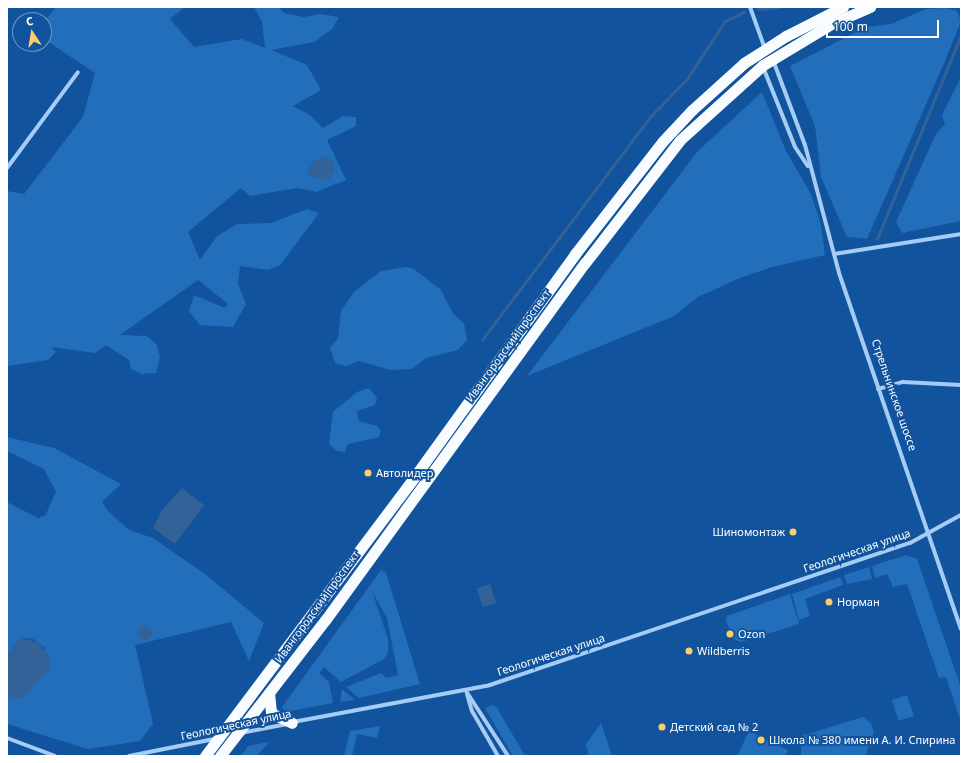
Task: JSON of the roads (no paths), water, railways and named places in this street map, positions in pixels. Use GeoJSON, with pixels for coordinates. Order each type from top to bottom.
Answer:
{"type":"FeatureCollection","features":[{"type":"Feature","properties":{"kind":"highway","name":"Ивангородский проспект"},"geometry":{"type":"LineString","coordinates":[[205,756],[415,476],[575,254],[663,141],[723,81],[765,49],[843,7]]}},
{"type":"Feature","properties":{"kind":"highway","name":"Ивангородский проспект"},"geometry":{"type":"LineString","coordinates":[[220,756],[269,693],[654,172],[691,130],[763,65],[831,24],[870,7]]}},
{"type":"Feature","properties":{"kind":"highway","name":"Стрельнинское шоссе"},"geometry":{"type":"LineString","coordinates":[[765,49],[772,59]]}},
{"type":"Feature","properties":{"kind":"highway","name":"Стрельнинское шоссе"},"geometry":{"type":"LineString","coordinates":[[763,65],[765,49]]}},
{"type":"Feature","properties":{"kind":"highway"},"geometry":{"type":"LineString","coordinates":[[269,693],[271,713],[292,722]]}},
{"type":"Feature","properties":{"kind":"street","name":"Стрельнинское шоссе"},"geometry":{"type":"LineString","coordinates":[[750,7],[765,49]]}},
{"type":"Feature","properties":{"kind":"street","name":"Стрельнинское шоссе"},"geometry":{"type":"LineString","coordinates":[[772,59],[805,145],[809,168],[834,254],[878,389],[961,629]]}},
{"type":"Feature","properties":{"kind":"street","name":"Стрельнинское шоссе"},"geometry":{"type":"LineString","coordinates":[[763,65],[795,147],[809,168]]}},
{"type":"Feature","properties":{"kind":"street"},"geometry":{"type":"LineString","coordinates":[[7,168],[78,72]]}},
{"type":"Feature","properties":{"kind":"street"},"geometry":{"type":"LineString","coordinates":[[834,254],[961,234]]}},
{"type":"Feature","properties":{"kind":"street"},"geometry":{"type":"LineString","coordinates":[[878,389],[902,382],[961,385]]}},
{"type":"Feature","properties":{"kind":"street","name":"Геологическая улица"},"geometry":{"type":"LineString","coordinates":[[130,756],[292,722],[466,691],[910,543],[961,515]]}},
{"type":"Feature","properties":{"kind":"street"},"geometry":{"type":"LineString","coordinates":[[466,691],[472,711],[498,756]]}},
{"type":"Feature","properties":{"kind":"street"},"geometry":{"type":"LineString","coordinates":[[466,691],[508,756]]}},
{"type":"Feature","properties":{"kind":"street"},"geometry":{"type":"LineString","coordinates":[[7,738],[54,756]]}},
{"type":"Feature","properties":{"kind":"waterway"},"geometry":{"type":"LineString","coordinates":[[758,9],[780,7]]}},
{"type":"Feature","properties":{"kind":"waterway"},"geometry":{"type":"LineString","coordinates":[[482,340],[650,117],[687,79],[725,21],[744,12]]}},
{"type":"Feature","properties":{"kind":"waterway"},"geometry":{"type":"LineString","coordinates":[[877,239],[961,35]]}},
{"type":"Feature","properties":{"kind":"place","name":"Автолидер"},"geometry":{"type":"Point","coordinates":[368,473]}},
{"type":"Feature","properties":{"kind":"place","name":"Шиномонтаж"},"geometry":{"type":"Point","coordinates":[793,532]}},
{"type":"Feature","properties":{"kind":"place","name":"Норман"},"geometry":{"type":"Point","coordinates":[829,602]}},
{"type":"Feature","properties":{"kind":"place","name":"Ozon"},"geometry":{"type":"Point","coordinates":[730,634]}},
{"type":"Feature","properties":{"kind":"place","name":"Wildberris"},"geometry":{"type":"Point","coordinates":[689,651]}},
{"type":"Feature","properties":{"kind":"place","name":"Детский сад № 2"},"geometry":{"type":"Point","coordinates":[662,727]}},
{"type":"Feature","properties":{"kind":"place","name":"Школа № 380 имени А. И. Спирина"},"geometry":{"type":"Point","coordinates":[761,740]}}]}
